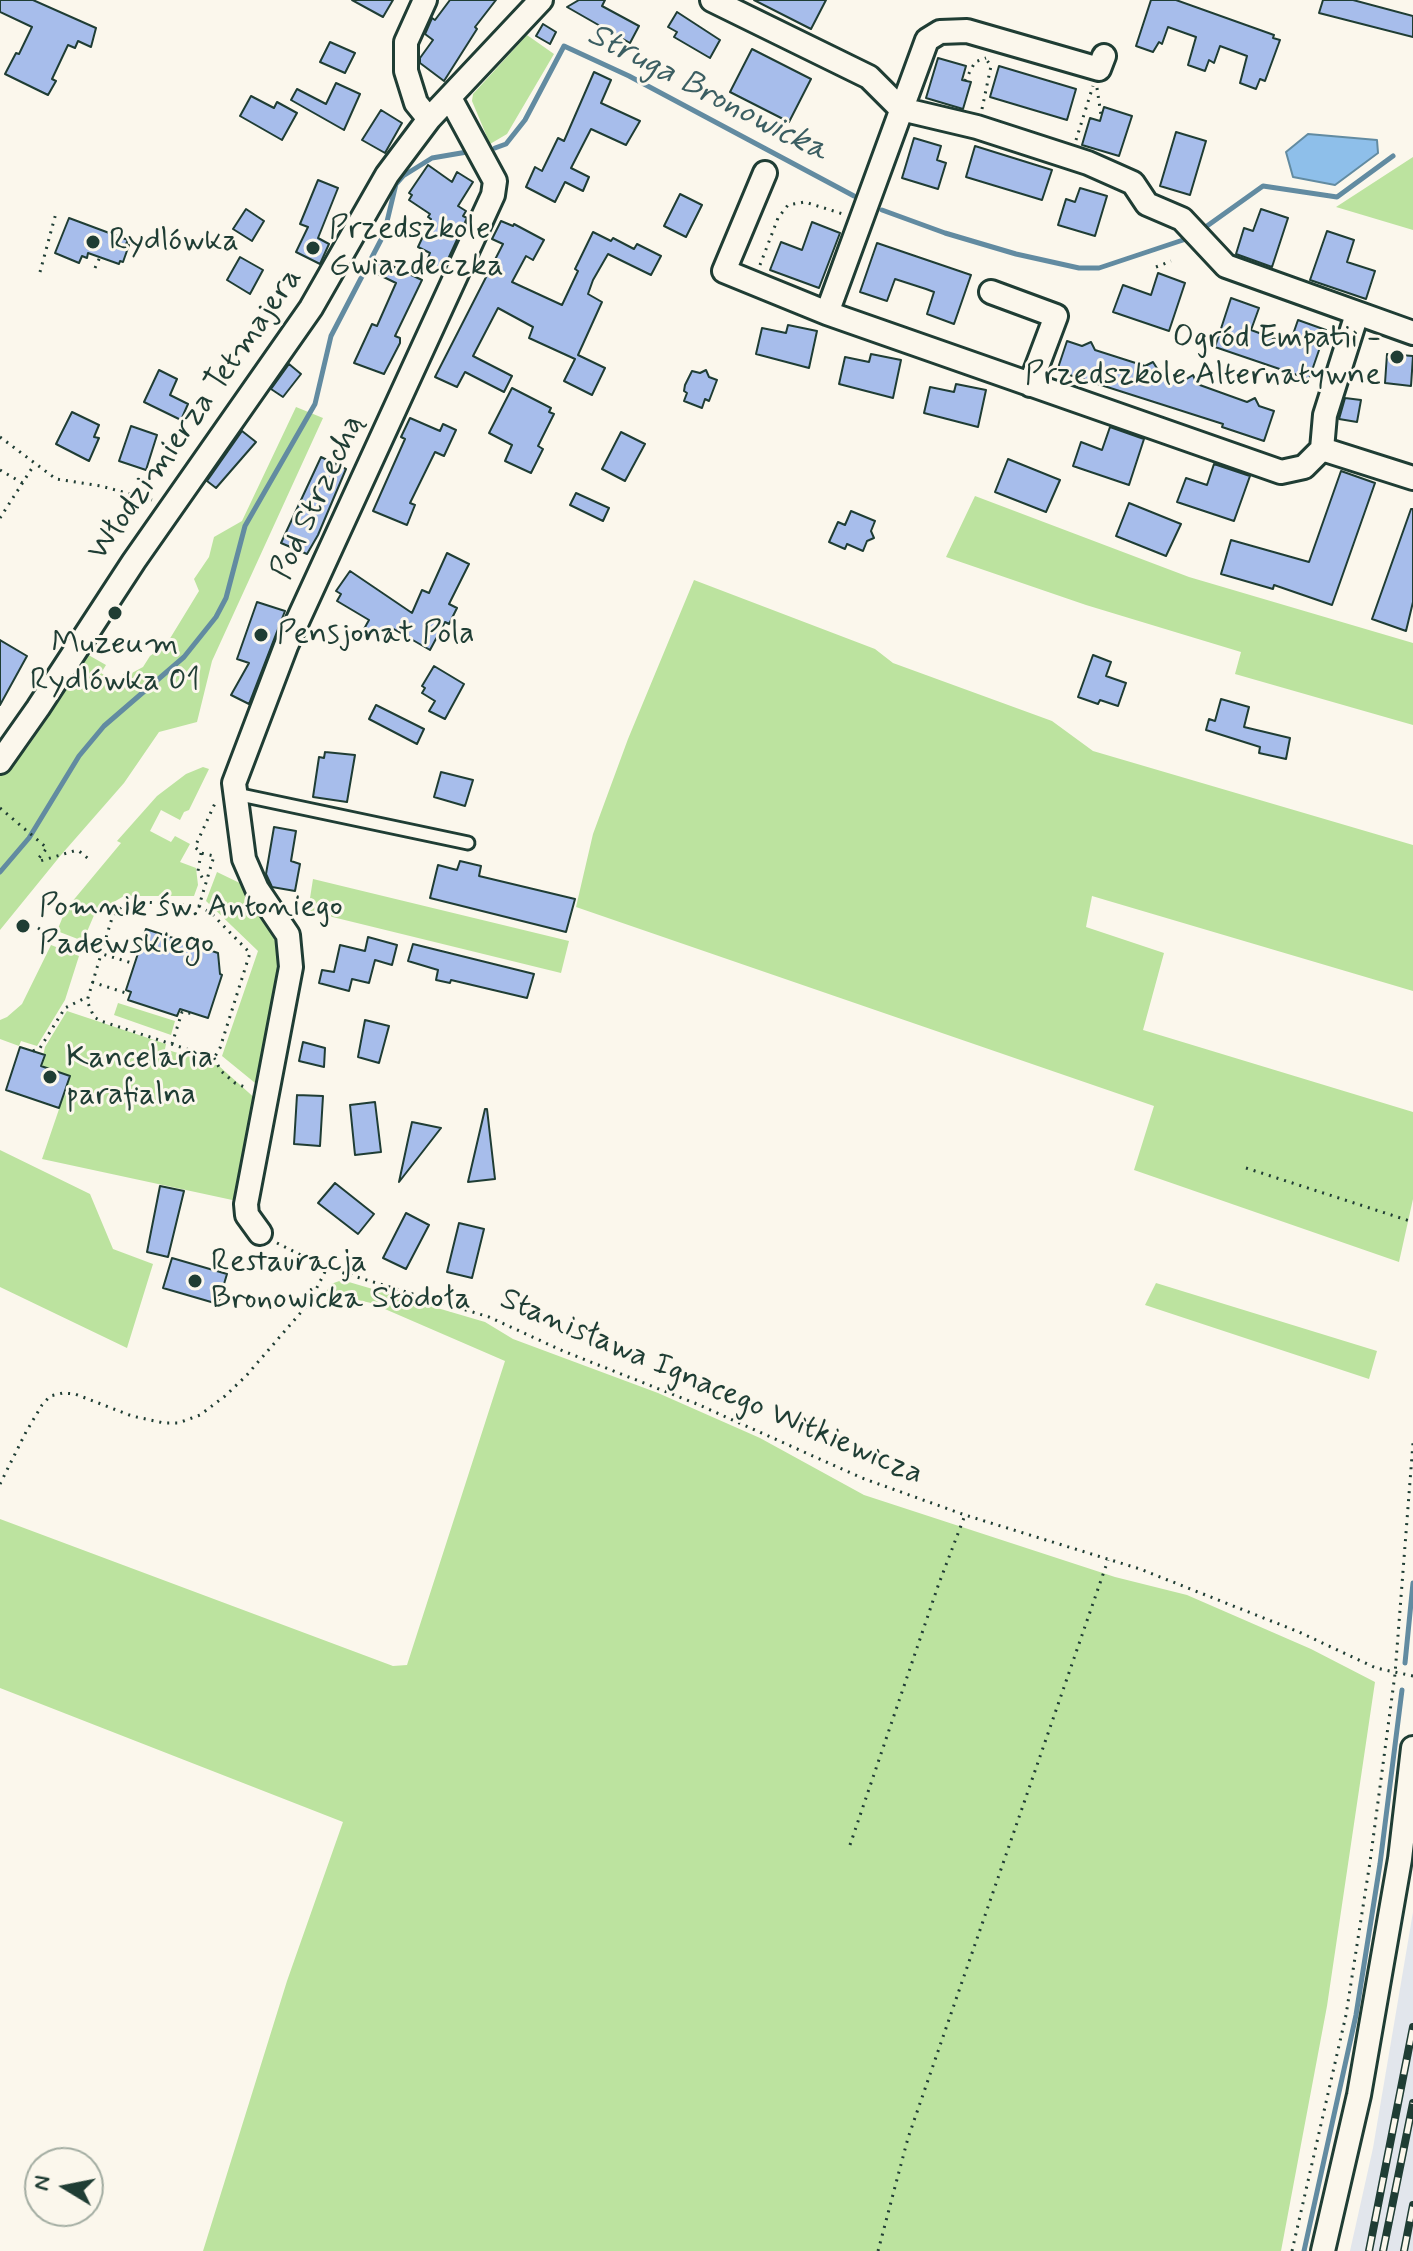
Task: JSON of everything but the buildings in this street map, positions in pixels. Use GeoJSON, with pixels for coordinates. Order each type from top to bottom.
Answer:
{"type":"FeatureCollection","features":[{"type":"Feature","properties":{"kind":"street"},"geometry":{"type":"LineString","coordinates":[[425,0],[406,42],[406,71],[416,103],[429,119]]}},
{"type":"Feature","properties":{"kind":"street","name":"Włodzimierza Tetmajera"},"geometry":{"type":"LineString","coordinates":[[0,762],[134,561],[311,308],[387,175],[429,119],[541,0]]}},
{"type":"Feature","properties":{"kind":"street"},"geometry":{"type":"LineString","coordinates":[[712,0],[869,77],[901,109],[972,126],[1088,163],[1133,183],[1147,204],[1182,219],[1226,266],[1413,333]]}},
{"type":"Feature","properties":{"kind":"street"},"geometry":{"type":"LineString","coordinates":[[827,313],[927,40],[940,32],[954,29],[1099,69],[1104,56]]}},
{"type":"Feature","properties":{"kind":"street","name":"Pod Strzechą"},"geometry":{"type":"LineString","coordinates":[[260,1233],[247,1215],[246,1204],[291,967],[288,935],[257,889],[244,859],[227,794],[234,783],[286,646],[493,195],[495,181],[450,98]]}},
{"type":"Feature","properties":{"kind":"street"},"geometry":{"type":"LineString","coordinates":[[765,173],[724,271],[827,313],[1281,472],[1304,467],[1322,449],[1325,415],[1357,314]]}},
{"type":"Feature","properties":{"kind":"street"},"geometry":{"type":"LineString","coordinates":[[991,292],[1056,316],[1030,385]]}},
{"type":"Feature","properties":{"kind":"street"},"geometry":{"type":"LineString","coordinates":[[1322,449],[1413,478]]}},
{"type":"Feature","properties":{"kind":"street"},"geometry":{"type":"LineString","coordinates":[[1323,2251],[1359,2095],[1400,1859],[1413,1748]]}},
{"type":"Feature","properties":{"kind":"lane"},"geometry":{"type":"LineString","coordinates":[[227,794],[468,843]]}},
{"type":"Feature","properties":{"kind":"path"},"geometry":{"type":"LineString","coordinates":[[980,118],[991,66],[986,58],[983,35]]}},
{"type":"Feature","properties":{"kind":"path"},"geometry":{"type":"LineString","coordinates":[[965,81],[975,62],[986,58]]}},
{"type":"Feature","properties":{"kind":"path"},"geometry":{"type":"LineString","coordinates":[[1075,143],[1096,79],[1101,115]]}},
{"type":"Feature","properties":{"kind":"path"},"geometry":{"type":"LineString","coordinates":[[753,283],[778,218],[788,205],[805,202],[862,219]]}},
{"type":"Feature","properties":{"kind":"path"},"geometry":{"type":"LineString","coordinates":[[40,272],[56,213]]}},
{"type":"Feature","properties":{"kind":"path"},"geometry":{"type":"LineString","coordinates":[[95,268],[100,257]]}},
{"type":"Feature","properties":{"kind":"path"},"geometry":{"type":"LineString","coordinates":[[1156,267],[1171,261]]}},
{"type":"Feature","properties":{"kind":"path"},"geometry":{"type":"LineString","coordinates":[[0,437],[56,479],[101,486],[164,503]]}},
{"type":"Feature","properties":{"kind":"path"},"geometry":{"type":"LineString","coordinates":[[0,518],[34,465]]}},
{"type":"Feature","properties":{"kind":"path"},"geometry":{"type":"LineString","coordinates":[[0,470],[24,484]]}},
{"type":"Feature","properties":{"kind":"path"},"geometry":{"type":"LineString","coordinates":[[199,906],[214,856],[201,853],[195,847],[227,794]]}},
{"type":"Feature","properties":{"kind":"path"},"geometry":{"type":"LineString","coordinates":[[2,809],[47,848],[38,859],[40,861],[74,851],[79,851],[91,861]]}},
{"type":"Feature","properties":{"kind":"path"},"geometry":{"type":"LineString","coordinates":[[201,853],[198,876],[206,883]]}},
{"type":"Feature","properties":{"kind":"path"},"geometry":{"type":"LineString","coordinates":[[214,1058],[101,1021],[90,1010],[87,997],[91,982],[112,918],[122,906],[144,902],[199,906],[211,913],[250,953],[220,1048],[214,1058],[217,1067],[235,1083],[266,1094]]}},
{"type":"Feature","properties":{"kind":"path"},"geometry":{"type":"LineString","coordinates":[[38,928],[60,941],[135,964]]}},
{"type":"Feature","properties":{"kind":"path"},"geometry":{"type":"LineString","coordinates":[[91,982],[126,993]]}},
{"type":"Feature","properties":{"kind":"path"},"geometry":{"type":"LineString","coordinates":[[33,1051],[40,1048],[65,1008],[87,997]]}},
{"type":"Feature","properties":{"kind":"path"},"geometry":{"type":"LineString","coordinates":[[172,1044],[182,1012],[194,1014]]}},
{"type":"Feature","properties":{"kind":"path"},"geometry":{"type":"LineString","coordinates":[[1246,1168],[1413,1222]]}},
{"type":"Feature","properties":{"kind":"path"},"geometry":{"type":"LineString","coordinates":[[0,1484],[42,1405],[50,1396],[75,1394],[132,1416],[178,1423],[200,1415],[246,1376],[309,1303],[327,1268],[260,1233]]}},
{"type":"Feature","properties":{"kind":"path","name":"Stanisława Ignacego Witkiewicza"},"geometry":{"type":"LineString","coordinates":[[327,1268],[489,1317],[563,1351],[697,1404],[862,1478],[965,1515],[1140,1569],[1299,1632],[1376,1668],[1413,1676]]}},
{"type":"Feature","properties":{"kind":"path"},"geometry":{"type":"LineString","coordinates":[[1292,2251],[1346,2015],[1370,1862],[1395,1674],[1413,1443]]}},
{"type":"Feature","properties":{"kind":"path"},"geometry":{"type":"LineString","coordinates":[[850,1845],[965,1515]]}},
{"type":"Feature","properties":{"kind":"path"},"geometry":{"type":"LineString","coordinates":[[878,2251],[908,2138],[1108,1560]]}},
{"type":"Feature","properties":{"kind":"shaded area"},"geometry":{"type":"Polygon","coordinates":[[[1413,1912],[1413,2251],[1350,2251],[1373,2148],[1413,1912]]]}},
{"type":"Feature","properties":{"kind":"green space"},"geometry":{"type":"Polygon","coordinates":[[[527,35],[554,54],[507,134],[490,144],[472,101],[473,94],[527,35]]]}},
{"type":"Feature","properties":{"kind":"green space"},"geometry":{"type":"Polygon","coordinates":[[[1413,157],[1413,230],[1336,207],[1413,157]]]}},
{"type":"Feature","properties":{"kind":"green space"},"geometry":{"type":"Polygon","coordinates":[[[296,407],[323,418],[212,661],[197,722],[159,732],[124,783],[0,930],[0,775],[27,748],[63,695],[85,653],[106,665],[101,673],[118,684],[125,672],[130,674],[143,667],[150,656],[166,645],[199,591],[194,579],[209,557],[214,537],[242,521],[296,407]]]}},
{"type":"Feature","properties":{"kind":"green space"},"geometry":{"type":"Polygon","coordinates":[[[975,496],[1189,577],[1413,643],[1413,725],[1235,674],[1241,652],[1086,605],[946,557],[975,496]]]}},
{"type":"Feature","properties":{"kind":"green space"},"geometry":{"type":"Polygon","coordinates":[[[694,580],[875,649],[893,663],[1052,721],[1093,751],[1413,845],[1413,991],[1092,896],[1086,927],[1164,953],[1143,1030],[1413,1112],[1413,1199],[1399,1262],[1134,1170],[1154,1106],[576,907],[593,834],[628,739],[694,580]]]}},
{"type":"Feature","properties":{"kind":"green space"},"geometry":{"type":"Polygon","coordinates":[[[203,767],[209,769],[189,810],[180,820],[161,810],[150,831],[171,842],[175,836],[190,844],[180,862],[196,868],[198,885],[194,896],[124,896],[95,913],[83,941],[57,931],[66,909],[121,843],[117,841],[157,796],[186,774],[203,767]]]}},
{"type":"Feature","properties":{"kind":"green space"},"geometry":{"type":"Polygon","coordinates":[[[217,872],[248,887],[283,939],[260,1087],[222,1056],[258,951],[206,901],[217,872]]]}},
{"type":"Feature","properties":{"kind":"green space"},"geometry":{"type":"Polygon","coordinates":[[[313,879],[569,941],[561,973],[308,911],[313,879]]]}},
{"type":"Feature","properties":{"kind":"green space"},"geometry":{"type":"Polygon","coordinates":[[[51,945],[79,956],[65,1000],[37,1046],[21,1041],[19,1046],[0,1039],[0,1020],[22,1004],[51,945]]]}},
{"type":"Feature","properties":{"kind":"green space"},"geometry":{"type":"Polygon","coordinates":[[[118,1003],[175,1021],[171,1035],[114,1015],[118,1003]]]}},
{"type":"Feature","properties":{"kind":"green space"},"geometry":{"type":"Polygon","coordinates":[[[67,1011],[166,1044],[165,1049],[219,1066],[258,1101],[237,1201],[42,1159],[70,1077],[41,1066],[45,1047],[67,1011]]]}},
{"type":"Feature","properties":{"kind":"green space"},"geometry":{"type":"Polygon","coordinates":[[[0,1150],[90,1194],[113,1249],[153,1264],[127,1348],[0,1287],[0,1150]]]}},
{"type":"Feature","properties":{"kind":"green space"},"geometry":{"type":"Polygon","coordinates":[[[342,1280],[485,1322],[513,1339],[658,1393],[760,1438],[864,1495],[1115,1577],[1187,1595],[1311,1649],[1375,1682],[1327,2006],[1281,2251],[203,2251],[287,1981],[343,1822],[0,1688],[0,1519],[393,1666],[407,1665],[505,1361],[371,1303],[345,1297],[323,1297],[331,1284],[342,1280]]]}},
{"type":"Feature","properties":{"kind":"green space"},"geometry":{"type":"Polygon","coordinates":[[[1156,1283],[1377,1351],[1369,1379],[1145,1305],[1156,1283]]]}},
{"type":"Feature","properties":{"kind":"water"},"geometry":{"type":"Polygon","coordinates":[[[1308,134],[1377,140],[1378,153],[1335,185],[1293,177],[1286,152],[1308,134]]]}},
{"type":"Feature","properties":{"kind":"waterway","name":"Struga Bronowicka"},"geometry":{"type":"LineString","coordinates":[[495,148],[506,144],[525,120],[564,46],[629,76],[854,196]]}},
{"type":"Feature","properties":{"kind":"waterway","name":"Struga Bronowicka"},"geometry":{"type":"LineString","coordinates":[[0,872],[29,838],[79,756],[104,726],[184,657],[216,617],[226,598],[245,526],[315,404],[331,336],[384,234],[396,184],[432,158],[467,152]]}},
{"type":"Feature","properties":{"kind":"waterway","name":"Struga Bronowicka"},"geometry":{"type":"LineString","coordinates":[[1200,231],[1263,186],[1337,197],[1393,156]]}},
{"type":"Feature","properties":{"kind":"waterway","name":"Struga Bronowicka"},"geometry":{"type":"LineString","coordinates":[[882,210],[1016,254],[1079,268],[1099,268],[1192,237]]}},
{"type":"Feature","properties":{"kind":"waterway"},"geometry":{"type":"LineString","coordinates":[[1405,1663],[1413,1583]]}},
{"type":"Feature","properties":{"kind":"waterway"},"geometry":{"type":"LineString","coordinates":[[1304,2251],[1356,2015],[1380,1864],[1402,1690]]}},
{"type":"Feature","properties":{"kind":"railway"},"geometry":{"type":"LineString","coordinates":[[1369,2251],[1413,2027]]}},
{"type":"Feature","properties":{"kind":"railway"},"geometry":{"type":"LineString","coordinates":[[1383,2251],[1413,2103]]}},
{"type":"Feature","properties":{"kind":"railway"},"geometry":{"type":"LineString","coordinates":[[1404,2251],[1413,2205]]}},
{"type":"Feature","properties":{"kind":"place","name":"Rydlówka"},"geometry":{"type":"Point","coordinates":[93,242]}},
{"type":"Feature","properties":{"kind":"place","name":"Przedszkole Gwiazdeczka"},"geometry":{"type":"Point","coordinates":[313,248]}},
{"type":"Feature","properties":{"kind":"place","name":"Ogród Empatii - Przedszkole Alternatywne"},"geometry":{"type":"Point","coordinates":[1397,357]}},
{"type":"Feature","properties":{"kind":"place","name":"Muzeum Rydlówka 01"},"geometry":{"type":"Point","coordinates":[115,613]}},
{"type":"Feature","properties":{"kind":"place","name":"Pensjonat Pola"},"geometry":{"type":"Point","coordinates":[261,635]}},
{"type":"Feature","properties":{"kind":"place","name":"Pomnik św. Antoniego Padewskiego"},"geometry":{"type":"Point","coordinates":[23,926]}},
{"type":"Feature","properties":{"kind":"place","name":"Kancelaria parafialna"},"geometry":{"type":"Point","coordinates":[50,1077]}},
{"type":"Feature","properties":{"kind":"place","name":"Restauracja Bronowicka Stodoła"},"geometry":{"type":"Point","coordinates":[195,1281]}}]}
